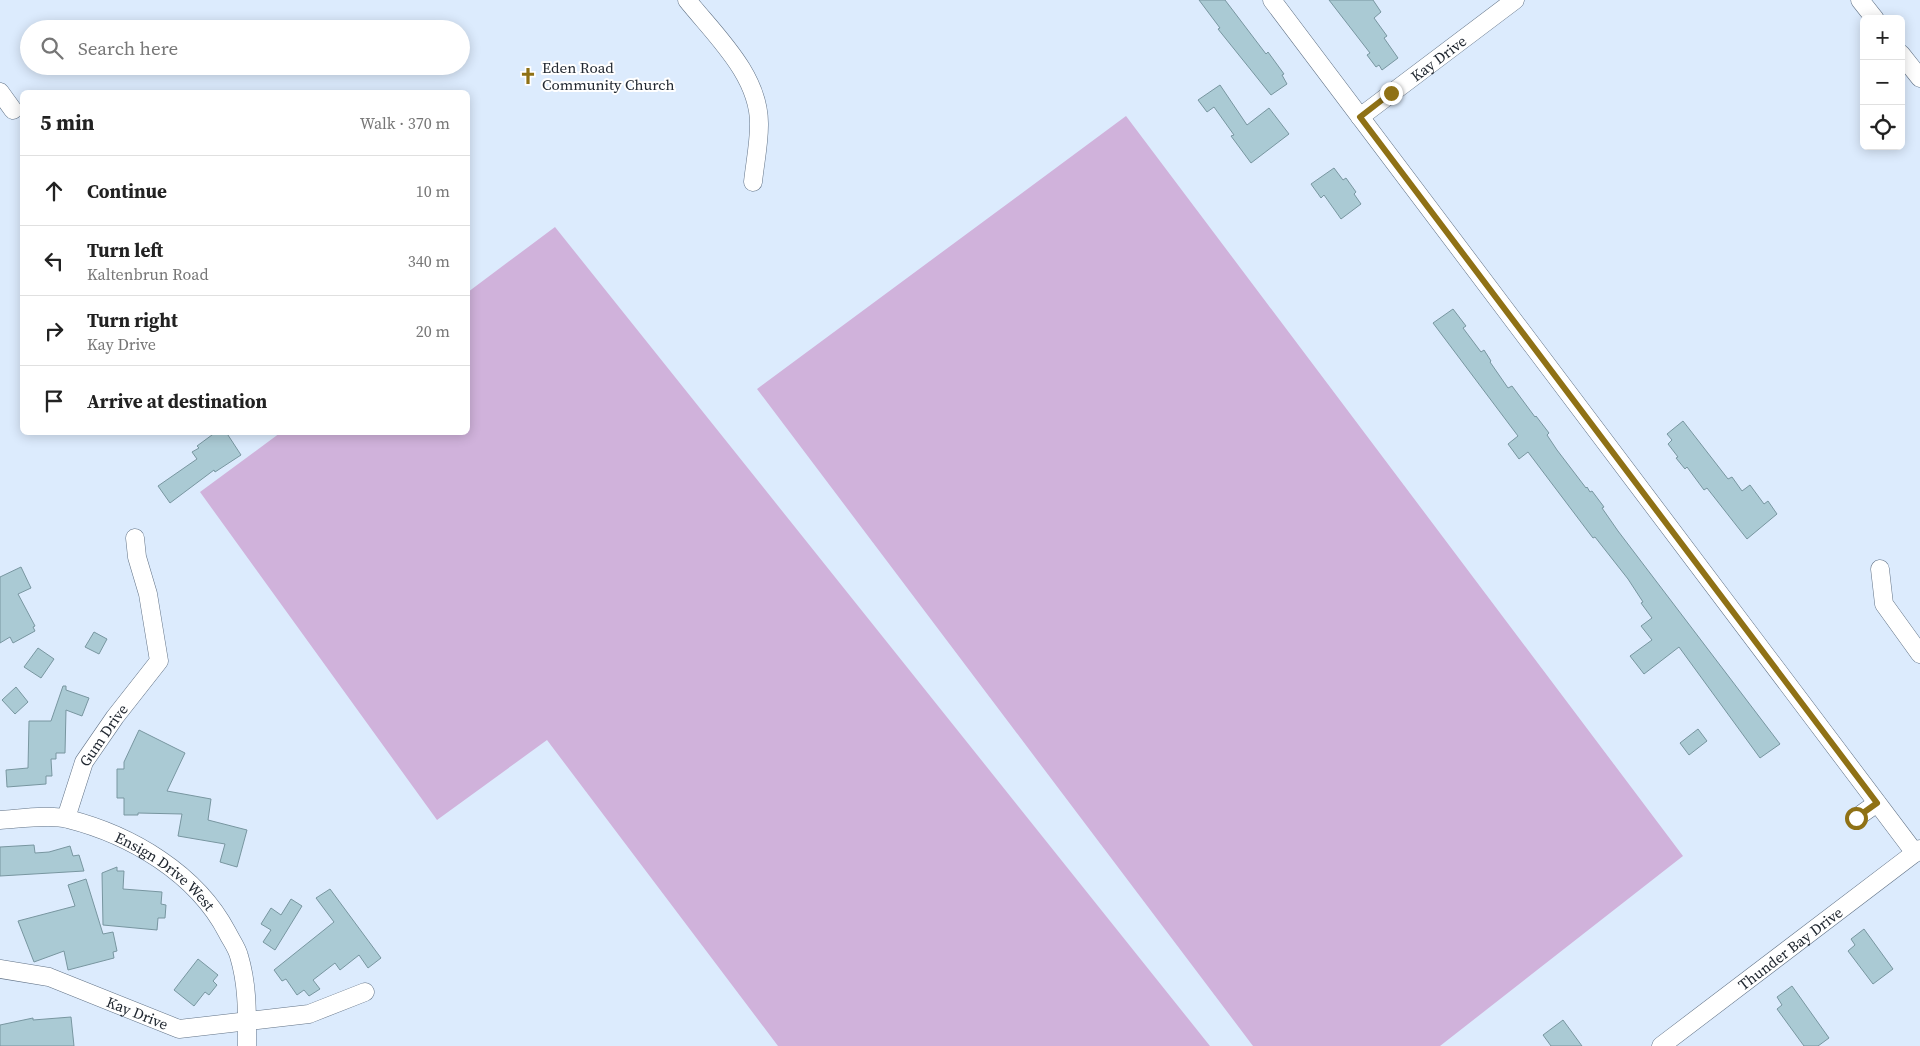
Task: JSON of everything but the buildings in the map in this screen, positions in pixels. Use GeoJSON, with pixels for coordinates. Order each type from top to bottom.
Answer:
{"type":"FeatureCollection","features":[{"type":"Feature","properties":{"kind":"street"},"geometry":{"type":"LineString","coordinates":[[687,0],[742,69],[755,96],[759,124],[753,182]]}},
{"type":"Feature","properties":{"kind":"street"},"geometry":{"type":"LineString","coordinates":[[1272,0],[1877,803],[1917,851]]}},
{"type":"Feature","properties":{"kind":"street","name":"Kay Drive"},"geometry":{"type":"LineString","coordinates":[[1360,117],[1515,0]]}},
{"type":"Feature","properties":{"kind":"street"},"geometry":{"type":"LineString","coordinates":[[1860,0],[1872,15]]}},
{"type":"Feature","properties":{"kind":"street"},"geometry":{"type":"LineString","coordinates":[[1905,59],[1920,78]]}},
{"type":"Feature","properties":{"kind":"street"},"geometry":{"type":"LineString","coordinates":[[0,92],[13,110]]}},
{"type":"Feature","properties":{"kind":"street","name":"Gum Drive"},"geometry":{"type":"LineString","coordinates":[[66,818],[84,762],[115,717],[159,661],[148,594],[137,557],[135,538]]}},
{"type":"Feature","properties":{"kind":"street"},"geometry":{"type":"LineString","coordinates":[[1880,569],[1884,604],[1920,654]]}},
{"type":"Feature","properties":{"kind":"street"},"geometry":{"type":"LineString","coordinates":[[1856,818],[1877,803]]}},
{"type":"Feature","properties":{"kind":"street","name":"Ensign Drive West"},"geometry":{"type":"LineString","coordinates":[[0,820],[66,818],[126,840],[167,864],[206,900],[220,919],[239,954],[247,989],[248,1046]]}},
{"type":"Feature","properties":{"kind":"street","name":"Thunder Bay Drive"},"geometry":{"type":"LineString","coordinates":[[1661,1046],[1917,851]]}},
{"type":"Feature","properties":{"kind":"street","name":"Kay Drive"},"geometry":{"type":"LineString","coordinates":[[0,969],[49,977],[179,1030],[247,1020],[309,1014],[365,992]]}},
{"type":"Feature","properties":{"kind":"shaded area"},"geometry":{"type":"Polygon","coordinates":[[[1126,116],[1683,856],[1440,1046],[1253,1046],[757,389],[1126,116]]]}},
{"type":"Feature","properties":{"kind":"shaded area"},"geometry":{"type":"Polygon","coordinates":[[[555,227],[1210,1046],[778,1046],[547,740],[437,820],[200,492],[277,435],[470,435],[470,291],[555,227]]]}},
{"type":"Feature","properties":{"kind":"place","name":"Eden Road Community Church"},"geometry":{"type":"Point","coordinates":[528,76]}},
{"type":"Feature","properties":{"kind":"route"},"geometry":{"type":"LineString","coordinates":[[1391,93],[1360,117],[1877,803],[1856,818]]}}]}
